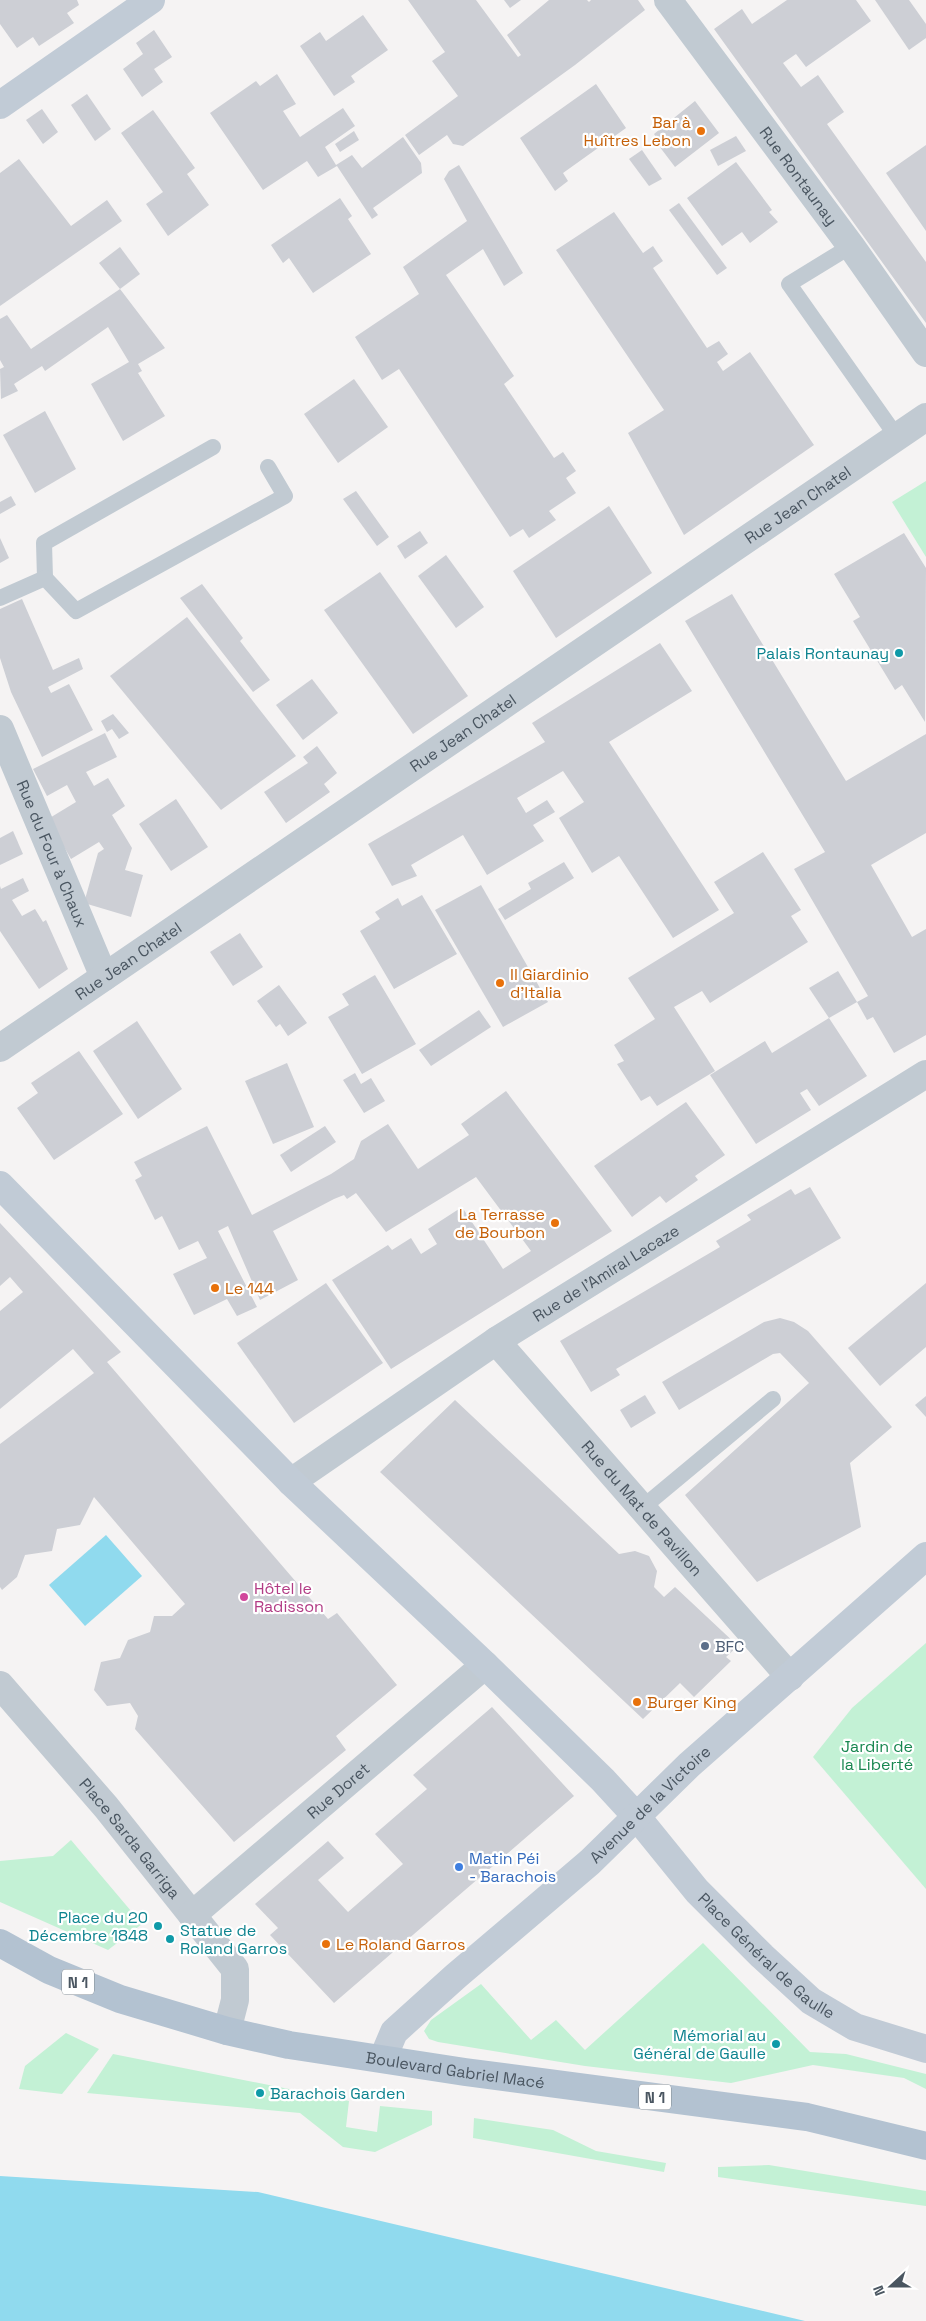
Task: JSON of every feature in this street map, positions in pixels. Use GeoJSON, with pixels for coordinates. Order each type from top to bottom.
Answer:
{"type":"FeatureCollection","features":[{"type":"Feature","properties":{"kind":"main road"},"geometry":{"type":"LineString","coordinates":[[0,105],[151,0]]}},
{"type":"Feature","properties":{"kind":"main road","name":"Place Général de Gaulle"},"geometry":{"type":"LineString","coordinates":[[0,1185],[291,1482],[485,1665],[637,1816],[697,1891],[810,2001],[856,2027],[926,2049]]}},
{"type":"Feature","properties":{"kind":"main road","name":"Avenue de la Victoire"},"geometry":{"type":"LineString","coordinates":[[383,2058],[394,2032],[456,1976],[590,1862],[690,1765],[926,1556]]}},
{"type":"Feature","properties":{"kind":"main road","name":"Boulevard Gabriel Macé"},"geometry":{"type":"LineString","coordinates":[[0,1943],[49,1970],[120,1998],[227,2031],[289,2045],[464,2072],[807,2117],[926,2146]]}},
{"type":"Feature","properties":{"kind":"street","name":"Rue Rontaunay"},"geometry":{"type":"LineString","coordinates":[[668,0],[851,246],[926,353]]}},
{"type":"Feature","properties":{"kind":"street","name":"Rue Jean Chatel"},"geometry":{"type":"LineString","coordinates":[[0,1048],[926,417]]}},
{"type":"Feature","properties":{"kind":"street","name":"Rue du Four à Chaux"},"geometry":{"type":"LineString","coordinates":[[0,730],[104,977]]}},
{"type":"Feature","properties":{"kind":"street","name":"Rue de l'Amiral Lacaze"},"geometry":{"type":"LineString","coordinates":[[291,1482],[496,1341],[926,1074]]}},
{"type":"Feature","properties":{"kind":"street","name":"Rue du Mat de Pavillon"},"geometry":{"type":"LineString","coordinates":[[496,1341],[790,1676]]}},
{"type":"Feature","properties":{"kind":"street","name":"Rue Doret"},"geometry":{"type":"LineString","coordinates":[[192,1914],[485,1665]]}},
{"type":"Feature","properties":{"kind":"street","name":"Place Sarda Garriga"},"geometry":{"type":"LineString","coordinates":[[0,1685],[106,1807],[235,1969],[235,2000],[227,2031]]}},
{"type":"Feature","properties":{"kind":"lane"},"geometry":{"type":"LineString","coordinates":[[851,246],[789,284],[897,436]]}},
{"type":"Feature","properties":{"kind":"lane"},"geometry":{"type":"LineString","coordinates":[[213,447],[44,543],[44,578],[76,611],[285,496],[268,468]]}},
{"type":"Feature","properties":{"kind":"lane"},"geometry":{"type":"LineString","coordinates":[[0,598],[44,578]]}},
{"type":"Feature","properties":{"kind":"lane"},"geometry":{"type":"LineString","coordinates":[[642,1508],[773,1399]]}},
{"type":"Feature","properties":{"kind":"green space"},"geometry":{"type":"Polygon","coordinates":[[[926,481],[926,557],[892,502],[926,481]]]}},
{"type":"Feature","properties":{"kind":"green space","name":"Jardin de la Liberté"},"geometry":{"type":"Polygon","coordinates":[[[926,1643],[926,1889],[813,1757],[852,1708],[926,1643]]]}},
{"type":"Feature","properties":{"kind":"green space"},"geometry":{"type":"Polygon","coordinates":[[[71,1840],[142,1924],[108,1950],[0,1902],[0,1861],[53,1856],[71,1840]]]}},
{"type":"Feature","properties":{"kind":"green space"},"geometry":{"type":"Polygon","coordinates":[[[703,1943],[810,2052],[846,2054],[926,2074],[926,2089],[904,2078],[813,2065],[731,2083],[585,2066],[438,2042],[429,2039],[424,2031],[431,2020],[481,1984],[531,2040],[556,2020],[585,2050],[703,1943]]]}},
{"type":"Feature","properties":{"kind":"green space"},"geometry":{"type":"Polygon","coordinates":[[[66,2033],[99,2049],[62,2094],[19,2089],[25,2066],[66,2033]]]}},
{"type":"Feature","properties":{"kind":"green space"},"geometry":{"type":"Polygon","coordinates":[[[113,2054],[349,2101],[346,2127],[377,2132],[380,2106],[432,2111],[432,2125],[375,2152],[343,2147],[300,2113],[87,2093],[113,2054]]]}},
{"type":"Feature","properties":{"kind":"green space"},"geometry":{"type":"Polygon","coordinates":[[[474,2118],[553,2130],[596,2151],[666,2163],[664,2172],[473,2138],[474,2118]]]}},
{"type":"Feature","properties":{"kind":"green space"},"geometry":{"type":"Polygon","coordinates":[[[769,2165],[926,2191],[926,2206],[718,2177],[718,2167],[769,2165]]]}},
{"type":"Feature","properties":{"kind":"water"},"geometry":{"type":"Polygon","coordinates":[[[106,1535],[142,1576],[85,1626],[49,1585],[106,1535]]]}},
{"type":"Feature","properties":{"kind":"water"},"geometry":{"type":"Polygon","coordinates":[[[0,2176],[258,2192],[805,2321],[0,2321],[0,2176]]]}},
{"type":"Feature","properties":{"kind":"building"},"geometry":{"type":"Polygon","coordinates":[[[0,0],[77,0],[79,5],[67,13],[74,23],[39,46],[33,37],[17,48],[0,24],[0,0]]]}},
{"type":"Feature","properties":{"kind":"building"},"geometry":{"type":"Polygon","coordinates":[[[408,0],[476,0],[518,57],[521,55],[507,35],[549,0],[587,0],[589,2],[591,0],[638,0],[645,10],[575,65],[463,146],[453,144],[447,135],[419,155],[405,135],[458,96],[432,61],[445,52],[408,0]]]}},
{"type":"Feature","properties":{"kind":"building"},"geometry":{"type":"Polygon","coordinates":[[[504,0],[521,0],[510,8],[504,0]]]}},
{"type":"Feature","properties":{"kind":"building"},"geometry":{"type":"Polygon","coordinates":[[[787,0],[856,0],[871,21],[806,67],[796,54],[783,63],[801,87],[818,75],[844,112],[827,124],[926,262],[926,323],[714,29],[742,9],[752,24],[787,0]]]}},
{"type":"Feature","properties":{"kind":"building"},"geometry":{"type":"Polygon","coordinates":[[[875,0],[909,0],[926,24],[926,38],[909,50],[875,0]]]}},
{"type":"Feature","properties":{"kind":"building"},"geometry":{"type":"Polygon","coordinates":[[[363,15],[388,50],[351,76],[355,82],[334,96],[300,46],[320,32],[326,41],[363,15]]]}},
{"type":"Feature","properties":{"kind":"building"},"geometry":{"type":"Polygon","coordinates":[[[154,30],[172,57],[154,69],[163,82],[142,97],[123,69],[143,54],[136,43],[154,30]]]}},
{"type":"Feature","properties":{"kind":"building"},"geometry":{"type":"Polygon","coordinates":[[[277,74],[296,104],[283,111],[300,137],[343,108],[355,126],[325,147],[336,165],[352,155],[362,168],[403,137],[421,163],[422,173],[373,208],[378,215],[372,219],[337,166],[318,177],[307,161],[263,190],[210,113],[256,81],[260,86],[277,74]]]}},
{"type":"Feature","properties":{"kind":"building"},"geometry":{"type":"Polygon","coordinates":[[[596,84],[626,128],[563,173],[568,181],[555,191],[520,138],[596,84]]]}},
{"type":"Feature","properties":{"kind":"building"},"geometry":{"type":"Polygon","coordinates":[[[87,94],[111,129],[95,141],[71,105],[87,94]]]}},
{"type":"Feature","properties":{"kind":"building"},"geometry":{"type":"Polygon","coordinates":[[[695,101],[719,133],[675,167],[653,138],[656,137],[654,134],[695,101]]]}},
{"type":"Feature","properties":{"kind":"building"},"geometry":{"type":"Polygon","coordinates":[[[42,109],[58,132],[43,144],[26,120],[42,109]]]}},
{"type":"Feature","properties":{"kind":"building"},"geometry":{"type":"Polygon","coordinates":[[[153,110],[195,168],[187,174],[209,205],[168,236],[146,204],[163,192],[121,133],[153,110]]]}},
{"type":"Feature","properties":{"kind":"building"},"geometry":{"type":"Polygon","coordinates":[[[354,131],[359,140],[340,152],[335,144],[354,131]]]}},
{"type":"Feature","properties":{"kind":"building"},"geometry":{"type":"Polygon","coordinates":[[[736,136],[746,151],[718,166],[710,150],[736,136]]]}},
{"type":"Feature","properties":{"kind":"building"},"geometry":{"type":"Polygon","coordinates":[[[926,145],[926,231],[886,173],[926,145]]]}},
{"type":"Feature","properties":{"kind":"building"},"geometry":{"type":"Polygon","coordinates":[[[642,150],[662,179],[649,186],[629,159],[642,150]]]}},
{"type":"Feature","properties":{"kind":"building"},"geometry":{"type":"Polygon","coordinates":[[[19,159],[71,226],[107,200],[122,221],[0,306],[0,173],[19,159]]]}},
{"type":"Feature","properties":{"kind":"building"},"geometry":{"type":"Polygon","coordinates":[[[736,162],[772,210],[769,212],[778,222],[750,243],[742,232],[722,246],[687,198],[736,162]]]}},
{"type":"Feature","properties":{"kind":"building"},"geometry":{"type":"Polygon","coordinates":[[[459,165],[523,273],[504,286],[483,249],[446,275],[514,376],[504,384],[554,458],[563,452],[576,471],[566,478],[576,493],[549,511],[556,520],[529,538],[523,529],[510,537],[399,369],[382,380],[355,337],[419,294],[403,267],[467,221],[444,179],[449,171],[459,165]]]}},
{"type":"Feature","properties":{"kind":"building"},"geometry":{"type":"Polygon","coordinates":[[[340,198],[352,216],[348,219],[371,254],[313,293],[289,258],[283,263],[271,245],[340,198]]]}},
{"type":"Feature","properties":{"kind":"building"},"geometry":{"type":"Polygon","coordinates":[[[679,203],[727,268],[717,275],[669,210],[679,203]]]}},
{"type":"Feature","properties":{"kind":"building"},"geometry":{"type":"Polygon","coordinates":[[[614,212],[643,253],[653,246],[663,261],[653,268],[707,348],[719,341],[728,354],[717,362],[723,371],[750,352],[814,445],[684,535],[628,433],[664,410],[556,250],[614,212]]]}},
{"type":"Feature","properties":{"kind":"building"},"geometry":{"type":"Polygon","coordinates":[[[120,247],[140,274],[120,289],[99,263],[120,247]]]}},
{"type":"Feature","properties":{"kind":"building"},"geometry":{"type":"Polygon","coordinates":[[[120,289],[165,348],[138,364],[142,371],[138,373],[165,416],[123,441],[91,384],[129,362],[108,327],[45,371],[42,366],[14,384],[18,391],[1,399],[0,369],[4,367],[0,360],[0,319],[7,315],[31,349],[120,289]]]}},
{"type":"Feature","properties":{"kind":"building"},"geometry":{"type":"Polygon","coordinates":[[[354,379],[388,427],[338,463],[304,414],[354,379]]]}},
{"type":"Feature","properties":{"kind":"building"},"geometry":{"type":"Polygon","coordinates":[[[45,411],[76,469],[35,493],[3,435],[45,411]]]}},
{"type":"Feature","properties":{"kind":"building"},"geometry":{"type":"Polygon","coordinates":[[[356,491],[389,537],[377,546],[343,499],[356,491]]]}},
{"type":"Feature","properties":{"kind":"building"},"geometry":{"type":"Polygon","coordinates":[[[11,496],[16,505],[0,514],[0,502],[11,496]]]}},
{"type":"Feature","properties":{"kind":"building"},"geometry":{"type":"Polygon","coordinates":[[[609,506],[652,573],[556,638],[513,571],[609,506]]]}},
{"type":"Feature","properties":{"kind":"building"},"geometry":{"type":"Polygon","coordinates":[[[420,531],[428,543],[405,559],[397,546],[420,531]]]}},
{"type":"Feature","properties":{"kind":"building","name":"Palais Rontaunay"},"geometry":{"type":"Polygon","coordinates":[[[904,533],[926,568],[925,722],[902,685],[895,690],[853,621],[860,617],[834,574],[904,533]]]}},
{"type":"Feature","properties":{"kind":"building"},"geometry":{"type":"Polygon","coordinates":[[[0,538],[9,558],[0,563],[0,538]]]}},
{"type":"Feature","properties":{"kind":"building"},"geometry":{"type":"Polygon","coordinates":[[[446,555],[484,607],[456,628],[418,576],[446,555]]]}},
{"type":"Feature","properties":{"kind":"building"},"geometry":{"type":"Polygon","coordinates":[[[380,572],[468,696],[413,734],[324,610],[380,572]]]}},
{"type":"Feature","properties":{"kind":"building"},"geometry":{"type":"Polygon","coordinates":[[[202,584],[243,638],[240,641],[270,680],[253,692],[180,598],[202,584]]]}},
{"type":"Feature","properties":{"kind":"building"},"geometry":{"type":"Polygon","coordinates":[[[732,594],[846,781],[926,734],[926,833],[871,865],[912,937],[926,929],[926,1035],[894,1053],[873,1017],[867,1020],[857,1002],[868,996],[794,869],[825,852],[685,621],[732,594]]]}},
{"type":"Feature","properties":{"kind":"building"},"geometry":{"type":"Polygon","coordinates":[[[22,599],[53,670],[79,658],[83,669],[48,687],[51,693],[69,684],[93,730],[42,757],[11,692],[0,658],[0,609],[22,599]]]}},
{"type":"Feature","properties":{"kind":"building"},"geometry":{"type":"Polygon","coordinates":[[[187,617],[296,756],[221,810],[110,676],[187,617]]]}},
{"type":"Feature","properties":{"kind":"building"},"geometry":{"type":"Polygon","coordinates":[[[660,643],[692,691],[609,742],[719,910],[673,938],[619,856],[592,873],[559,818],[584,802],[563,771],[517,798],[526,813],[547,800],[555,812],[533,825],[544,841],[487,875],[463,835],[411,865],[417,876],[392,886],[368,844],[545,742],[532,723],[660,643]]]}},
{"type":"Feature","properties":{"kind":"building"},"geometry":{"type":"Polygon","coordinates":[[[312,679],[338,713],[303,740],[276,705],[312,679]]]}},
{"type":"Feature","properties":{"kind":"building"},"geometry":{"type":"Polygon","coordinates":[[[113,714],[129,733],[119,739],[112,729],[107,732],[101,721],[113,714]]]}},
{"type":"Feature","properties":{"kind":"building"},"geometry":{"type":"Polygon","coordinates":[[[105,733],[117,757],[86,772],[94,786],[108,778],[125,806],[112,815],[132,848],[125,870],[143,875],[131,917],[84,903],[98,853],[104,849],[99,842],[71,859],[48,819],[76,802],[67,785],[47,796],[33,769],[105,733]]]}},
{"type":"Feature","properties":{"kind":"building"},"geometry":{"type":"Polygon","coordinates":[[[317,746],[337,773],[324,784],[330,792],[286,823],[264,792],[308,763],[303,757],[317,746]]]}},
{"type":"Feature","properties":{"kind":"building"},"geometry":{"type":"Polygon","coordinates":[[[176,799],[208,847],[171,871],[139,824],[176,799]]]}},
{"type":"Feature","properties":{"kind":"building"},"geometry":{"type":"Polygon","coordinates":[[[13,831],[23,854],[0,865],[0,838],[13,831]]]}},
{"type":"Feature","properties":{"kind":"building"},"geometry":{"type":"Polygon","coordinates":[[[763,852],[801,910],[791,916],[808,942],[710,1003],[702,991],[674,1007],[715,1071],[657,1106],[650,1096],[641,1101],[617,1064],[624,1061],[614,1045],[655,1019],[628,978],[734,913],[714,882],[763,852]]]}},
{"type":"Feature","properties":{"kind":"building"},"geometry":{"type":"Polygon","coordinates":[[[564,862],[574,878],[505,920],[498,909],[531,889],[528,883],[564,862]]]}},
{"type":"Feature","properties":{"kind":"building"},"geometry":{"type":"Polygon","coordinates":[[[23,878],[29,891],[12,900],[22,916],[35,909],[43,922],[46,920],[68,969],[39,989],[0,931],[0,886],[1,889],[23,878]]]}},
{"type":"Feature","properties":{"kind":"building"},"geometry":{"type":"Polygon","coordinates":[[[481,885],[548,1002],[503,1027],[435,910],[481,885]]]}},
{"type":"Feature","properties":{"kind":"building"},"geometry":{"type":"Polygon","coordinates":[[[422,895],[457,954],[394,989],[360,931],[380,919],[375,912],[398,898],[402,906],[422,895]]]}},
{"type":"Feature","properties":{"kind":"building"},"geometry":{"type":"Polygon","coordinates":[[[240,933],[263,967],[233,986],[210,952],[240,933]]]}},
{"type":"Feature","properties":{"kind":"building"},"geometry":{"type":"Polygon","coordinates":[[[838,971],[857,1002],[829,1018],[809,988],[838,971]]]}},
{"type":"Feature","properties":{"kind":"building"},"geometry":{"type":"Polygon","coordinates":[[[375,975],[416,1044],[362,1074],[328,1017],[349,1005],[342,994],[375,975]]]}},
{"type":"Feature","properties":{"kind":"building"},"geometry":{"type":"Polygon","coordinates":[[[279,985],[307,1023],[288,1036],[280,1024],[276,1027],[257,1001],[279,985]]]}},
{"type":"Feature","properties":{"kind":"building"},"geometry":{"type":"Polygon","coordinates":[[[479,1010],[491,1027],[431,1066],[419,1050],[479,1010]]]}},
{"type":"Feature","properties":{"kind":"building"},"geometry":{"type":"Polygon","coordinates":[[[829,1018],[867,1076],[819,1106],[807,1089],[800,1093],[811,1110],[756,1144],[710,1075],[765,1041],[772,1053],[829,1018]]]}},
{"type":"Feature","properties":{"kind":"building"},"geometry":{"type":"Polygon","coordinates":[[[137,1021],[182,1089],[138,1119],[93,1051],[137,1021]]]}},
{"type":"Feature","properties":{"kind":"building"},"geometry":{"type":"Polygon","coordinates":[[[79,1051],[123,1114],[54,1160],[17,1108],[38,1093],[31,1083],[79,1051]]]}},
{"type":"Feature","properties":{"kind":"building"},"geometry":{"type":"Polygon","coordinates":[[[287,1063],[314,1127],[273,1144],[245,1081],[287,1063]]]}},
{"type":"Feature","properties":{"kind":"building"},"geometry":{"type":"Polygon","coordinates":[[[355,1073],[361,1084],[371,1078],[385,1101],[364,1113],[343,1080],[355,1073]]]}},
{"type":"Feature","properties":{"kind":"building"},"geometry":{"type":"Polygon","coordinates":[[[506,1091],[612,1231],[391,1369],[332,1280],[388,1245],[392,1250],[411,1238],[421,1254],[437,1244],[428,1229],[462,1207],[503,1269],[531,1251],[476,1177],[386,1232],[356,1193],[347,1199],[344,1195],[334,1199],[273,1231],[298,1280],[260,1300],[228,1226],[218,1231],[257,1307],[237,1316],[227,1299],[194,1315],[173,1274],[207,1258],[198,1241],[179,1250],[162,1216],[155,1220],[135,1180],[142,1176],[134,1162],[207,1126],[252,1215],[331,1174],[354,1159],[361,1141],[388,1124],[418,1169],[469,1135],[461,1124],[506,1091]]]}},
{"type":"Feature","properties":{"kind":"building"},"geometry":{"type":"Polygon","coordinates":[[[686,1102],[725,1155],[695,1176],[698,1180],[666,1203],[660,1196],[632,1217],[594,1166],[686,1102]]]}},
{"type":"Feature","properties":{"kind":"building"},"geometry":{"type":"Polygon","coordinates":[[[325,1126],[336,1142],[291,1172],[280,1155],[325,1126]]]}},
{"type":"Feature","properties":{"kind":"building"},"geometry":{"type":"Polygon","coordinates":[[[810,1187],[841,1238],[616,1369],[620,1375],[591,1392],[560,1341],[720,1247],[716,1241],[751,1220],[747,1215],[791,1189],[795,1195],[810,1187]]]}},
{"type":"Feature","properties":{"kind":"building","name":"Hôtel le Radisson"},"geometry":{"type":"Polygon","coordinates":[[[0,1223],[121,1352],[107,1362],[328,1619],[337,1613],[397,1685],[336,1736],[346,1750],[234,1842],[135,1729],[138,1716],[130,1703],[107,1706],[94,1690],[101,1662],[120,1658],[128,1640],[150,1632],[154,1616],[172,1616],[185,1604],[94,1497],[80,1525],[57,1529],[52,1551],[25,1555],[17,1577],[2,1590],[0,1587],[0,1444],[94,1373],[73,1349],[0,1409],[0,1311],[23,1292],[10,1277],[0,1286],[0,1223]]]}},
{"type":"Feature","properties":{"kind":"building"},"geometry":{"type":"Polygon","coordinates":[[[326,1283],[383,1363],[294,1423],[237,1343],[326,1283]]]}},
{"type":"Feature","properties":{"kind":"building"},"geometry":{"type":"Polygon","coordinates":[[[926,1283],[926,1347],[880,1386],[848,1348],[926,1283]]]}},
{"type":"Feature","properties":{"kind":"building"},"geometry":{"type":"Polygon","coordinates":[[[780,1318],[794,1322],[808,1331],[892,1427],[850,1463],[861,1527],[757,1582],[685,1495],[809,1383],[780,1353],[773,1354],[679,1410],[662,1382],[764,1322],[780,1318]]]}},
{"type":"Feature","properties":{"kind":"building"},"geometry":{"type":"Polygon","coordinates":[[[645,1395],[656,1413],[631,1428],[620,1410],[645,1395]]]}},
{"type":"Feature","properties":{"kind":"building"},"geometry":{"type":"Polygon","coordinates":[[[926,1396],[926,1417],[915,1405],[926,1396]]]}},
{"type":"Feature","properties":{"kind":"building"},"geometry":{"type":"Polygon","coordinates":[[[455,1400],[619,1554],[635,1551],[649,1556],[657,1571],[654,1587],[664,1597],[675,1587],[738,1646],[726,1657],[731,1661],[694,1697],[680,1683],[643,1719],[380,1472],[455,1400]]]}},
{"type":"Feature","properties":{"kind":"building"},"geometry":{"type":"Polygon","coordinates":[[[492,1707],[574,1796],[334,2003],[270,1935],[278,1928],[255,1904],[328,1841],[344,1858],[318,1880],[348,1912],[403,1864],[375,1834],[427,1789],[413,1775],[492,1707]]]}},
{"type":"Feature","properties":{"kind":"place","name":"Bar à Huîtres Lebon"},"geometry":{"type":"Point","coordinates":[701,131]}},
{"type":"Feature","properties":{"kind":"place","name":"Palais Rontaunay"},"geometry":{"type":"Point","coordinates":[899,653]}},
{"type":"Feature","properties":{"kind":"place","name":"Il Giardinio d'Italia"},"geometry":{"type":"Point","coordinates":[500,983]}},
{"type":"Feature","properties":{"kind":"place","name":"La Terrasse de Bourbon"},"geometry":{"type":"Point","coordinates":[555,1223]}},
{"type":"Feature","properties":{"kind":"place","name":"Le 144"},"geometry":{"type":"Point","coordinates":[215,1288]}},
{"type":"Feature","properties":{"kind":"place","name":"Hôtel le Radisson"},"geometry":{"type":"Point","coordinates":[244,1597]}},
{"type":"Feature","properties":{"kind":"place","name":"BFC"},"geometry":{"type":"Point","coordinates":[705,1646]}},
{"type":"Feature","properties":{"kind":"place","name":"Burger King"},"geometry":{"type":"Point","coordinates":[637,1702]}},
{"type":"Feature","properties":{"kind":"place","name":"Matin Péi - Barachois"},"geometry":{"type":"Point","coordinates":[459,1867]}},
{"type":"Feature","properties":{"kind":"place","name":"Place du 20 Décembre 1848"},"geometry":{"type":"Point","coordinates":[158,1926]}},
{"type":"Feature","properties":{"kind":"place","name":"Statue de Roland Garros"},"geometry":{"type":"Point","coordinates":[170,1939]}},
{"type":"Feature","properties":{"kind":"place","name":"Le Roland Garros"},"geometry":{"type":"Point","coordinates":[326,1944]}},
{"type":"Feature","properties":{"kind":"place","name":"Mémorial au Général de Gaulle"},"geometry":{"type":"Point","coordinates":[776,2044]}},
{"type":"Feature","properties":{"kind":"place","name":"Barachois Garden"},"geometry":{"type":"Point","coordinates":[260,2093]}}]}
